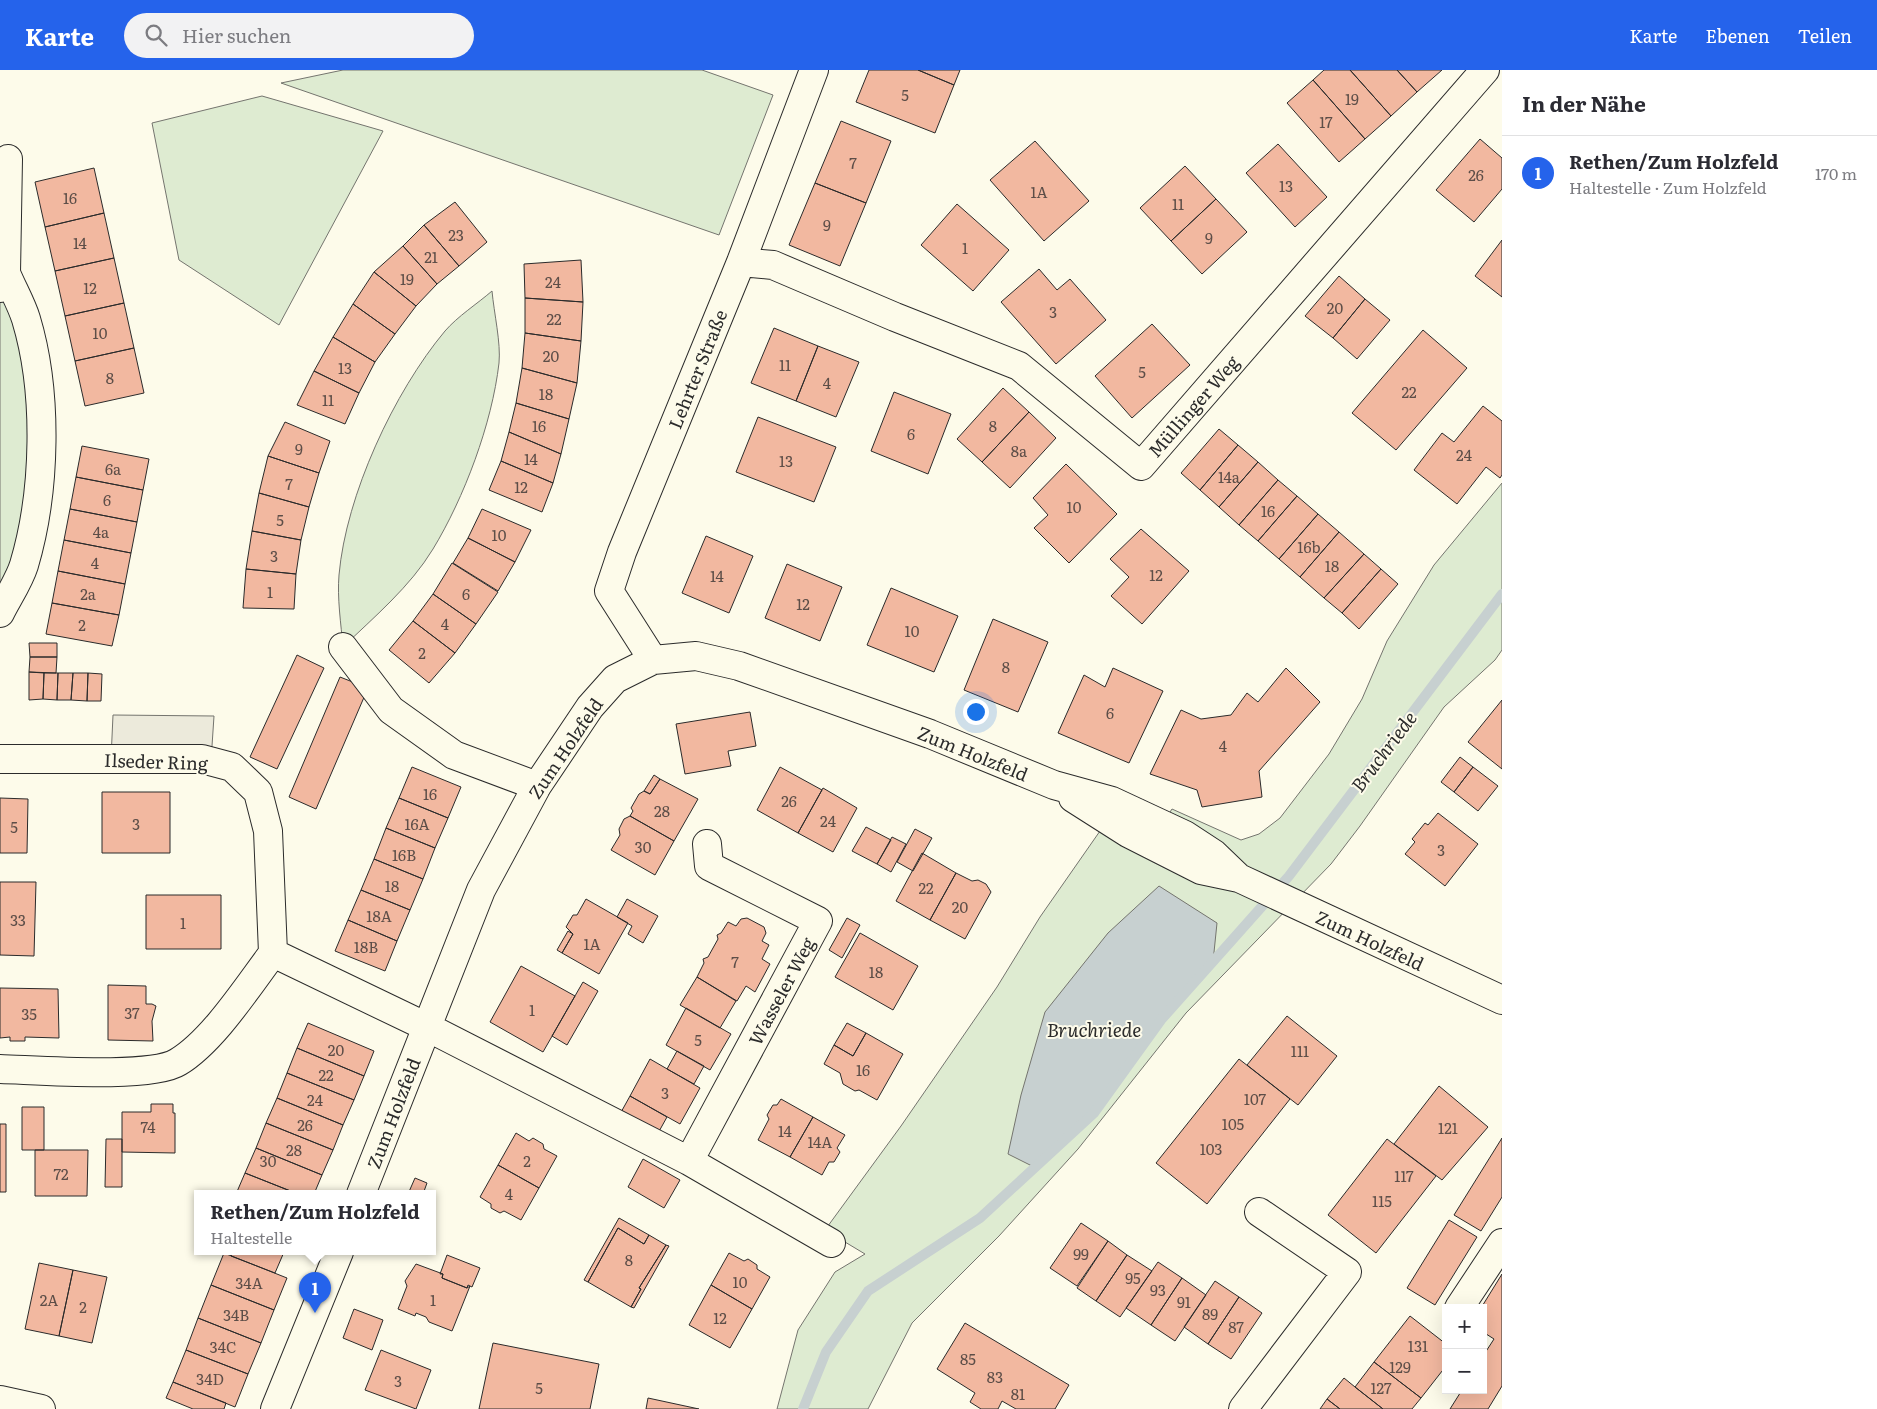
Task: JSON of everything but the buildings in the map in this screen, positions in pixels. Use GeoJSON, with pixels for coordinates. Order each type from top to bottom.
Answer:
{"type":"FeatureCollection","features":[{"type":"Feature","properties":{"kind":"street","name":"Lehrter Straße"},"geometry":{"type":"LineString","coordinates":[[652,660],[609,591],[622,552],[741,262],[814,70]]}},
{"type":"Feature","properties":{"kind":"street","name":"Müllinger Weg"},"geometry":{"type":"LineString","coordinates":[[741,262],[773,265],[895,317],[1019,366],[1141,466],[1485,70]]}},
{"type":"Feature","properties":{"kind":"street"},"geometry":{"type":"LineString","coordinates":[[0,613],[24,566],[36,500],[42,427],[38,371],[26,318],[3,281],[8,159]]}},
{"type":"Feature","properties":{"kind":"street"},"geometry":{"type":"LineString","coordinates":[[343,647],[391,710],[454,755],[537,786]]}},
{"type":"Feature","properties":{"kind":"street","name":"Zum Holzfeld"},"geometry":{"type":"LineString","coordinates":[[364,1190],[481,890],[537,786],[590,707],[615,679],[652,660],[696,656],[739,666],[930,734],[1054,785],[1112,801],[1185,835],[1214,854],[1239,878],[1319,917],[1502,1000]]}},
{"type":"Feature","properties":{"kind":"street","name":"Ilseder Ring"},"geometry":{"type":"LineString","coordinates":[[0,758],[202,759],[232,767],[258,792],[268,831],[273,953]]}},
{"type":"Feature","properties":{"kind":"street","name":"Wasseler Weg"},"geometry":{"type":"LineString","coordinates":[[689,1161],[818,921],[709,866],[708,844]]}},
{"type":"Feature","properties":{"kind":"street"},"geometry":{"type":"LineString","coordinates":[[0,1069],[147,1072],[177,1063],[207,1037],[273,953],[426,1027],[689,1161],[831,1243]]}},
{"type":"Feature","properties":{"kind":"street"},"geometry":{"type":"LineString","coordinates":[[1243,1409],[1347,1272],[1259,1212]]}},
{"type":"Feature","properties":{"kind":"street"},"geometry":{"type":"LineString","coordinates":[[1462,1304],[1502,1242]]}},
{"type":"Feature","properties":{"kind":"street"},"geometry":{"type":"LineString","coordinates":[[275,1409],[338,1255]]}},
{"type":"Feature","properties":{"kind":"street"},"geometry":{"type":"LineString","coordinates":[[0,1400],[41,1409]]}},
{"type":"Feature","properties":{"kind":"green space"},"geometry":{"type":"Polygon","coordinates":[[[343,70],[702,70],[773,95],[719,235],[281,83],[343,70]]]}},
{"type":"Feature","properties":{"kind":"green space"},"geometry":{"type":"Polygon","coordinates":[[[262,96],[383,131],[279,325],[179,260],[152,123],[262,96]]]}},
{"type":"Feature","properties":{"kind":"green space"},"geometry":{"type":"Polygon","coordinates":[[[6,273],[42,427],[0,613],[0,288],[6,273]]]}},
{"type":"Feature","properties":{"kind":"green space"},"geometry":{"type":"Polygon","coordinates":[[[492,291],[498,337],[499,363],[490,411],[466,484],[444,529],[424,563],[391,601],[343,647],[339,575],[343,544],[362,479],[391,414],[426,356],[450,326],[492,291]]]}},
{"type":"Feature","properties":{"kind":"green space"},"geometry":{"type":"Polygon","coordinates":[[[1502,483],[1502,650],[1495,660],[1444,707],[1331,864],[1186,1013],[1078,1149],[999,1236],[912,1323],[868,1409],[777,1409],[798,1330],[835,1272],[865,1254],[825,1230],[901,1126],[997,987],[1040,917],[1100,831],[1162,824],[1172,809],[1241,840],[1259,834],[1280,818],[1329,754],[1362,699],[1387,641],[1434,565],[1502,483]]]}},
{"type":"Feature","properties":{"kind":"shaded area"},"geometry":{"type":"Polygon","coordinates":[[[113,715],[214,716],[211,761],[111,759],[113,715]]]}},
{"type":"Feature","properties":{"kind":"water","name":"Bruchriede"},"geometry":{"type":"Polygon","coordinates":[[[1159,886],[1217,923],[1213,962],[1161,1020],[1094,1113],[1034,1167],[1008,1154],[1021,1095],[1045,1012],[1108,933],[1159,886]]]}},
{"type":"Feature","properties":{"kind":"waterway","name":"Bruchriede"},"geometry":{"type":"LineString","coordinates":[[803,1409],[826,1352],[868,1291],[980,1218],[1094,1113],[1161,1020],[1289,876],[1502,594]]}},
{"type":"Feature","properties":{"kind":"place","name":"Rethen/Zum Holzfeld"},"geometry":{"type":"Point","coordinates":[315,1313]}}]}
